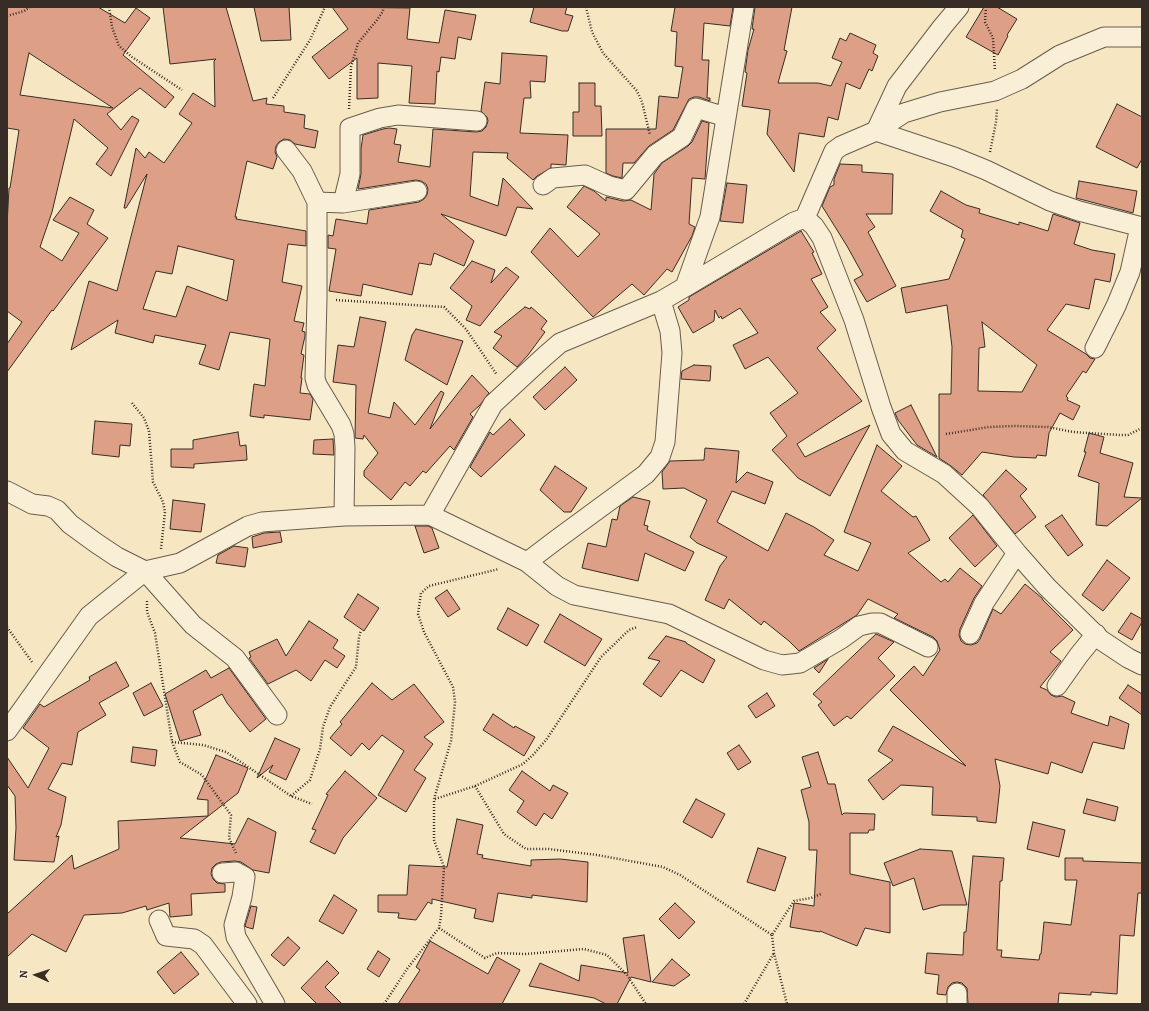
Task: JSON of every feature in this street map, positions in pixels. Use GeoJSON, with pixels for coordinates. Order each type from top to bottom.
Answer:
{"type":"FeatureCollection","features":[{"type":"Feature","properties":{"kind":"street"},"geometry":{"type":"LineString","coordinates":[[686,287],[710,217],[744,7]]}},
{"type":"Feature","properties":{"kind":"street"},"geometry":{"type":"LineString","coordinates":[[876,131],[897,86],[959,7]]}},
{"type":"Feature","properties":{"kind":"street"},"geometry":{"type":"LineString","coordinates":[[430,515],[493,404],[560,343],[661,301],[794,222],[805,218],[834,151],[841,146],[876,131],[904,113],[940,102],[995,91],[1022,78],[1060,54],[1104,37],[1142,37]]}},
{"type":"Feature","properties":{"kind":"street"},"geometry":{"type":"LineString","coordinates":[[543,185],[553,178],[586,175],[609,186],[626,190],[655,155],[682,137],[696,108],[726,117]]}},
{"type":"Feature","properties":{"kind":"street"},"geometry":{"type":"LineString","coordinates":[[344,203],[350,174],[350,128],[380,118],[398,115],[477,121]]}},
{"type":"Feature","properties":{"kind":"street"},"geometry":{"type":"LineString","coordinates":[[876,131],[954,157],[986,170],[1050,201],[1072,209],[1141,227],[1130,272],[1096,348]]}},
{"type":"Feature","properties":{"kind":"street"},"geometry":{"type":"LineString","coordinates":[[286,150],[302,171],[316,202],[316,378],[317,385],[341,425],[344,434],[344,516]]}},
{"type":"Feature","properties":{"kind":"street"},"geometry":{"type":"LineString","coordinates":[[316,202],[344,203],[417,191]]}},
{"type":"Feature","properties":{"kind":"street"},"geometry":{"type":"LineString","coordinates":[[805,218],[814,226],[822,238],[854,320],[891,434],[905,451],[944,474],[980,507],[1047,587],[1101,640],[1128,658],[1142,665]]}},
{"type":"Feature","properties":{"kind":"street"},"geometry":{"type":"LineString","coordinates":[[527,562],[646,474],[660,457],[665,442],[672,352],[670,331],[661,301]]}},
{"type":"Feature","properties":{"kind":"street"},"geometry":{"type":"LineString","coordinates":[[7,491],[32,504],[48,506],[57,510],[70,524],[117,557],[152,570],[193,625],[235,658],[277,715]]}},
{"type":"Feature","properties":{"kind":"street"},"geometry":{"type":"LineString","coordinates":[[7,731],[89,616],[152,570],[180,563],[248,526],[262,522],[344,516],[430,515],[527,562],[557,586],[574,595],[669,614],[764,660],[782,665],[800,664],[859,626],[872,623],[880,623],[928,647]]}},
{"type":"Feature","properties":{"kind":"street"},"geometry":{"type":"LineString","coordinates":[[970,634],[984,603],[1017,553]]}},
{"type":"Feature","properties":{"kind":"street"},"geometry":{"type":"LineString","coordinates":[[1057,686],[1096,634]]}},
{"type":"Feature","properties":{"kind":"street"},"geometry":{"type":"LineString","coordinates":[[222,873],[236,872],[244,877],[242,897],[234,925],[236,937],[275,1004]]}},
{"type":"Feature","properties":{"kind":"street"},"geometry":{"type":"LineString","coordinates":[[159,920],[166,936],[194,939],[203,945],[247,1004]]}},
{"type":"Feature","properties":{"kind":"path"},"geometry":{"type":"LineString","coordinates":[[7,16],[24,11],[30,7]]}},
{"type":"Feature","properties":{"kind":"path"},"geometry":{"type":"LineString","coordinates":[[109,7],[112,27],[119,46],[132,57],[182,90]]}},
{"type":"Feature","properties":{"kind":"path"},"geometry":{"type":"LineString","coordinates":[[273,98],[310,40],[325,7]]}},
{"type":"Feature","properties":{"kind":"path"},"geometry":{"type":"LineString","coordinates":[[350,128],[349,96],[351,67],[358,43],[377,20],[383,11],[383,7]]}},
{"type":"Feature","properties":{"kind":"path"},"geometry":{"type":"LineString","coordinates":[[586,7],[592,32],[603,53],[637,91],[642,102],[655,155]]}},
{"type":"Feature","properties":{"kind":"path"},"geometry":{"type":"LineString","coordinates":[[317,299],[444,307],[466,329],[508,390]]}},
{"type":"Feature","properties":{"kind":"path"},"geometry":{"type":"LineString","coordinates":[[132,403],[144,418],[149,431],[153,482],[163,502],[165,512],[152,570],[147,612],[155,633],[172,742],[180,762],[202,775],[231,815],[229,838],[244,877]]}},
{"type":"Feature","properties":{"kind":"path"},"geometry":{"type":"LineString","coordinates":[[946,434],[989,427],[1015,426],[1048,427],[1073,432],[1128,435],[1142,428]]}},
{"type":"Feature","properties":{"kind":"path"},"geometry":{"type":"LineString","coordinates":[[384,1004],[407,969],[439,928],[441,916],[444,867],[434,840],[434,799],[451,741],[455,702],[453,687],[424,632],[418,614],[421,593],[429,586],[527,562]]}},
{"type":"Feature","properties":{"kind":"path"},"geometry":{"type":"LineString","coordinates":[[434,799],[475,786],[523,764],[534,755],[546,740],[601,656],[629,630],[642,625]]}},
{"type":"Feature","properties":{"kind":"path"},"geometry":{"type":"LineString","coordinates":[[7,627],[44,678]]}},
{"type":"Feature","properties":{"kind":"path"},"geometry":{"type":"LineString","coordinates":[[291,796],[310,780],[320,749],[323,727],[330,708],[356,667],[361,630]]}},
{"type":"Feature","properties":{"kind":"path"},"geometry":{"type":"LineString","coordinates":[[172,742],[203,745],[226,752],[291,796],[312,804]]}},
{"type":"Feature","properties":{"kind":"path"},"geometry":{"type":"LineString","coordinates":[[475,786],[504,834],[526,849],[549,849],[598,855],[663,867],[686,879],[772,935]]}},
{"type":"Feature","properties":{"kind":"path"},"geometry":{"type":"LineString","coordinates":[[787,1004],[774,953],[772,935],[794,901],[811,898],[821,894]]}},
{"type":"Feature","properties":{"kind":"path"},"geometry":{"type":"LineString","coordinates":[[439,928],[485,958],[497,953],[525,954],[584,949],[607,955],[627,975],[646,1004]]}},
{"type":"Feature","properties":{"kind":"path"},"geometry":{"type":"LineString","coordinates":[[744,1004],[774,953]]}},
{"type":"Feature","properties":{"kind":"building"},"geometry":{"type":"Polygon","coordinates":[[[7,7],[98,7],[125,23],[136,8],[150,18],[123,55],[174,97],[165,108],[140,88],[107,114],[121,130],[132,116],[139,120],[111,176],[96,164],[108,148],[74,119],[52,212],[40,247],[62,261],[79,233],[53,220],[70,197],[94,210],[87,224],[108,238],[53,311],[52,310],[7,372],[7,344],[22,322],[7,311],[7,225],[9,188],[19,130],[7,128],[7,7]],[[29,53],[20,95],[113,108],[29,53]]]}},
{"type":"Feature","properties":{"kind":"building"},"geometry":{"type":"Polygon","coordinates":[[[163,7],[226,7],[253,101],[267,98],[266,104],[284,106],[284,112],[305,115],[304,128],[318,131],[315,148],[295,144],[290,140],[284,139],[279,142],[276,146],[275,152],[277,157],[273,169],[247,161],[235,217],[237,217],[236,219],[306,231],[306,246],[288,244],[282,282],[302,286],[294,321],[304,323],[302,331],[305,332],[305,336],[301,354],[304,355],[300,393],[310,394],[313,399],[310,420],[264,415],[264,418],[250,416],[254,384],[265,386],[270,339],[230,332],[219,370],[199,364],[206,345],[155,335],[153,343],[115,333],[118,320],[71,350],[89,281],[117,291],[147,174],[126,208],[124,208],[136,148],[145,158],[149,152],[164,163],[192,123],[179,114],[193,93],[215,107],[214,61],[216,59],[170,64],[163,7]],[[178,246],[172,274],[156,271],[143,309],[176,317],[187,286],[227,301],[234,260],[178,246]]]}},
{"type":"Feature","properties":{"kind":"building"},"geometry":{"type":"Polygon","coordinates":[[[254,7],[289,7],[291,40],[261,41],[254,7]]]}},
{"type":"Feature","properties":{"kind":"building"},"geometry":{"type":"Polygon","coordinates":[[[332,7],[410,8],[407,39],[439,43],[445,10],[476,15],[471,40],[458,37],[455,59],[441,57],[439,72],[437,71],[435,104],[409,103],[412,66],[378,63],[378,98],[357,99],[357,58],[329,79],[312,57],[348,29],[332,7]]]}},
{"type":"Feature","properties":{"kind":"building"},"geometry":{"type":"Polygon","coordinates":[[[534,7],[567,7],[565,14],[573,16],[568,31],[562,31],[530,22],[534,7]]]}},
{"type":"Feature","properties":{"kind":"building"},"geometry":{"type":"Polygon","coordinates":[[[675,7],[733,7],[730,26],[704,23],[702,60],[709,60],[707,98],[710,98],[710,101],[699,97],[689,99],[673,130],[649,146],[634,163],[623,163],[622,178],[613,176],[606,173],[606,129],[656,129],[659,96],[678,98],[683,67],[675,66],[677,32],[671,31],[675,7]]]}},
{"type":"Feature","properties":{"kind":"building"},"geometry":{"type":"Polygon","coordinates":[[[755,7],[792,7],[784,50],[787,51],[778,83],[818,83],[831,86],[842,62],[832,58],[840,38],[846,41],[850,33],[876,45],[873,53],[878,56],[872,71],[869,69],[860,89],[846,83],[838,120],[828,117],[824,137],[799,133],[794,172],[767,134],[770,110],[742,106],[747,73],[745,72],[748,50],[754,29],[752,29],[755,7]]]}},
{"type":"Feature","properties":{"kind":"building"},"geometry":{"type":"Polygon","coordinates":[[[984,7],[997,7],[1017,19],[1007,35],[1008,36],[998,55],[966,37],[984,7]]]}},
{"type":"Feature","properties":{"kind":"building"},"geometry":{"type":"Polygon","coordinates":[[[502,53],[547,56],[545,82],[530,81],[531,98],[524,98],[520,133],[568,135],[566,165],[551,164],[551,168],[533,180],[507,158],[508,153],[473,152],[470,196],[498,206],[503,178],[533,209],[517,207],[506,236],[441,214],[474,241],[464,266],[434,253],[431,265],[419,263],[412,295],[363,284],[361,296],[329,291],[336,249],[328,248],[328,235],[333,236],[336,219],[367,224],[369,210],[419,202],[427,195],[428,189],[426,184],[416,180],[358,189],[361,174],[361,149],[363,135],[383,129],[397,129],[394,144],[401,145],[398,162],[430,167],[433,129],[476,132],[482,131],[486,127],[488,121],[487,117],[481,111],[485,82],[500,84],[502,53]]]}},
{"type":"Feature","properties":{"kind":"building"},"geometry":{"type":"Polygon","coordinates":[[[579,83],[595,83],[595,106],[601,106],[602,136],[573,136],[573,112],[579,112],[579,83]]]}},
{"type":"Feature","properties":{"kind":"building"},"geometry":{"type":"Polygon","coordinates":[[[1117,104],[1142,117],[1142,159],[1137,168],[1096,147],[1117,104]]]}},
{"type":"Feature","properties":{"kind":"building"},"geometry":{"type":"Polygon","coordinates":[[[702,121],[709,123],[705,179],[692,178],[689,224],[695,227],[692,236],[672,272],[667,269],[644,295],[632,284],[593,317],[531,252],[550,228],[578,257],[600,234],[567,207],[584,186],[594,191],[606,201],[606,197],[623,201],[631,200],[651,210],[654,174],[662,163],[692,142],[702,121]]]}},
{"type":"Feature","properties":{"kind":"building"},"geometry":{"type":"Polygon","coordinates":[[[840,164],[862,165],[862,172],[893,174],[892,214],[866,214],[875,227],[868,232],[896,286],[867,302],[854,280],[863,275],[822,206],[830,187],[834,185],[834,179],[840,164]]]}},
{"type":"Feature","properties":{"kind":"building"},"geometry":{"type":"Polygon","coordinates":[[[1079,181],[1137,191],[1133,213],[1076,198],[1079,181]]]}},
{"type":"Feature","properties":{"kind":"building"},"geometry":{"type":"Polygon","coordinates":[[[727,183],[747,185],[743,223],[720,221],[727,183]]]}},
{"type":"Feature","properties":{"kind":"building"},"geometry":{"type":"Polygon","coordinates":[[[941,191],[966,205],[980,209],[979,213],[1019,225],[1019,222],[1048,231],[1053,214],[1080,223],[1074,244],[1092,250],[1115,254],[1110,282],[1095,279],[1089,309],[1066,304],[1047,330],[1090,358],[1095,359],[1086,373],[1083,371],[1066,396],[1068,398],[1067,400],[1080,406],[1073,420],[1060,413],[1049,433],[1046,456],[1037,455],[1036,458],[1014,457],[982,452],[962,475],[939,458],[939,394],[951,394],[952,347],[947,305],[906,313],[901,288],[949,279],[965,239],[961,237],[963,230],[930,211],[941,191]],[[982,322],[985,347],[979,348],[978,391],[1022,392],[1037,365],[982,322]]]}},
{"type":"Feature","properties":{"kind":"building"},"geometry":{"type":"Polygon","coordinates":[[[801,231],[814,252],[812,253],[822,274],[811,279],[828,307],[820,312],[836,330],[817,348],[862,401],[797,444],[805,457],[870,425],[830,496],[798,478],[772,450],[787,436],[770,413],[798,393],[768,357],[745,369],[733,345],[758,333],[740,308],[722,319],[721,316],[719,318],[715,310],[714,321],[693,333],[678,307],[689,300],[689,297],[801,231]]]}},
{"type":"Feature","properties":{"kind":"building"},"geometry":{"type":"Polygon","coordinates":[[[472,261],[495,270],[491,283],[506,267],[519,277],[480,326],[466,320],[472,306],[450,288],[472,261]]]}},
{"type":"Feature","properties":{"kind":"building"},"geometry":{"type":"Polygon","coordinates":[[[525,307],[530,309],[531,307],[547,321],[541,329],[545,332],[517,367],[493,348],[502,336],[494,332],[525,307]]]}},
{"type":"Feature","properties":{"kind":"building"},"geometry":{"type":"Polygon","coordinates":[[[360,317],[386,322],[368,413],[390,418],[394,402],[415,425],[441,391],[444,393],[430,429],[472,375],[489,393],[480,405],[470,414],[473,417],[454,450],[450,446],[426,473],[423,471],[410,486],[405,482],[391,500],[364,476],[364,471],[378,453],[364,435],[363,439],[355,438],[356,385],[333,382],[338,345],[354,347],[360,317]]]}},
{"type":"Feature","properties":{"kind":"building"},"geometry":{"type":"Polygon","coordinates":[[[416,329],[463,341],[447,385],[405,360],[412,335],[416,329]]]}},
{"type":"Feature","properties":{"kind":"building"},"geometry":{"type":"Polygon","coordinates":[[[694,365],[711,366],[710,381],[681,379],[682,371],[694,365]]]}},
{"type":"Feature","properties":{"kind":"building"},"geometry":{"type":"Polygon","coordinates":[[[565,367],[577,380],[545,410],[533,397],[565,367]]]}},
{"type":"Feature","properties":{"kind":"building"},"geometry":{"type":"Polygon","coordinates":[[[911,405],[937,457],[917,445],[898,420],[895,413],[911,405]]]}},
{"type":"Feature","properties":{"kind":"building"},"geometry":{"type":"Polygon","coordinates":[[[510,419],[525,435],[481,477],[470,467],[490,432],[493,435],[510,419]]]}},
{"type":"Feature","properties":{"kind":"building"},"geometry":{"type":"Polygon","coordinates":[[[95,421],[132,424],[130,446],[120,445],[119,457],[92,454],[95,421]]]}},
{"type":"Feature","properties":{"kind":"building"},"geometry":{"type":"Polygon","coordinates":[[[238,432],[240,446],[246,445],[247,460],[194,464],[194,468],[171,467],[171,449],[193,449],[193,440],[238,432]]]}},
{"type":"Feature","properties":{"kind":"building"},"geometry":{"type":"Polygon","coordinates":[[[1089,433],[1104,437],[1100,453],[1133,463],[1124,497],[1142,498],[1107,526],[1096,525],[1099,483],[1078,476],[1086,452],[1084,452],[1089,433]]]}},
{"type":"Feature","properties":{"kind":"building"},"geometry":{"type":"Polygon","coordinates":[[[333,439],[334,455],[313,454],[314,440],[333,439]]]}},
{"type":"Feature","properties":{"kind":"building"},"geometry":{"type":"Polygon","coordinates":[[[877,445],[902,466],[881,491],[913,517],[916,516],[930,540],[908,553],[941,582],[945,579],[948,582],[960,568],[982,586],[974,598],[960,629],[959,635],[961,641],[965,644],[971,645],[977,643],[993,609],[1001,614],[1025,584],[1042,598],[1073,630],[1050,652],[1061,661],[1040,687],[1047,690],[1051,695],[1056,697],[1062,696],[1075,702],[1071,713],[1108,726],[1110,716],[1129,724],[1124,749],[1093,742],[1082,773],[1051,762],[1048,774],[995,759],[1000,786],[996,823],[977,821],[977,817],[932,815],[933,787],[901,785],[883,800],[868,780],[893,760],[878,751],[893,726],[966,766],[890,690],[914,666],[923,676],[940,650],[937,641],[933,637],[894,618],[898,614],[868,599],[857,615],[799,651],[764,621],[761,625],[729,599],[724,609],[705,600],[720,566],[727,557],[697,543],[690,537],[707,500],[684,488],[663,489],[662,472],[670,461],[704,460],[705,448],[739,451],[736,483],[747,472],[773,482],[765,504],[732,491],[717,522],[768,551],[786,513],[814,527],[834,540],[824,555],[858,571],[871,543],[844,532],[877,445]]]}},
{"type":"Feature","properties":{"kind":"building"},"geometry":{"type":"Polygon","coordinates":[[[555,466],[587,488],[571,512],[564,512],[540,490],[555,466]]]}},
{"type":"Feature","properties":{"kind":"building"},"geometry":{"type":"Polygon","coordinates":[[[1006,470],[1027,489],[1020,496],[1036,517],[1015,534],[983,495],[1006,470]]]}},
{"type":"Feature","properties":{"kind":"building"},"geometry":{"type":"Polygon","coordinates":[[[633,497],[650,501],[644,525],[648,526],[647,530],[694,552],[685,571],[645,553],[638,581],[582,568],[588,543],[606,547],[612,519],[617,520],[620,506],[633,497]]]}},
{"type":"Feature","properties":{"kind":"building"},"geometry":{"type":"Polygon","coordinates":[[[173,500],[205,504],[201,532],[170,529],[173,500]]]}},
{"type":"Feature","properties":{"kind":"building"},"geometry":{"type":"Polygon","coordinates":[[[973,515],[997,546],[975,567],[949,538],[973,515]]]}},
{"type":"Feature","properties":{"kind":"building"},"geometry":{"type":"Polygon","coordinates":[[[1062,515],[1083,545],[1068,556],[1045,526],[1062,515]]]}},
{"type":"Feature","properties":{"kind":"building"},"geometry":{"type":"Polygon","coordinates":[[[415,526],[428,526],[432,528],[439,548],[424,553],[415,526]]]}},
{"type":"Feature","properties":{"kind":"building"},"geometry":{"type":"Polygon","coordinates":[[[280,532],[282,542],[253,548],[252,537],[264,533],[280,532]]]}},
{"type":"Feature","properties":{"kind":"building"},"geometry":{"type":"Polygon","coordinates":[[[234,546],[248,548],[245,567],[216,563],[218,555],[234,546]]]}},
{"type":"Feature","properties":{"kind":"building"},"geometry":{"type":"Polygon","coordinates":[[[1107,560],[1130,578],[1103,611],[1082,595],[1107,560]]]}},
{"type":"Feature","properties":{"kind":"building"},"geometry":{"type":"Polygon","coordinates":[[[447,590],[460,609],[448,617],[435,598],[447,590]]]}},
{"type":"Feature","properties":{"kind":"building"},"geometry":{"type":"Polygon","coordinates":[[[358,594],[379,608],[364,631],[344,617],[358,594]]]}},
{"type":"Feature","properties":{"kind":"building"},"geometry":{"type":"Polygon","coordinates":[[[508,608],[539,625],[527,646],[497,629],[508,608]]]}},
{"type":"Feature","properties":{"kind":"building"},"geometry":{"type":"Polygon","coordinates":[[[1131,613],[1142,619],[1142,622],[1132,640],[1118,632],[1131,613]]]}},
{"type":"Feature","properties":{"kind":"building"},"geometry":{"type":"Polygon","coordinates":[[[560,614],[602,639],[585,666],[544,642],[560,614]]]}},
{"type":"Feature","properties":{"kind":"building"},"geometry":{"type":"Polygon","coordinates":[[[309,621],[338,640],[333,648],[345,656],[337,668],[325,660],[311,681],[296,670],[268,684],[249,658],[251,657],[249,652],[277,639],[286,656],[309,621]]]}},
{"type":"Feature","properties":{"kind":"building"},"geometry":{"type":"Polygon","coordinates":[[[876,634],[894,642],[878,658],[895,676],[851,719],[847,716],[834,726],[818,705],[822,702],[813,694],[876,634]]]}},
{"type":"Feature","properties":{"kind":"building"},"geometry":{"type":"Polygon","coordinates":[[[666,636],[686,642],[715,660],[703,683],[681,670],[661,697],[643,684],[660,661],[648,658],[666,636]]]}},
{"type":"Feature","properties":{"kind":"building"},"geometry":{"type":"Polygon","coordinates":[[[828,659],[819,673],[814,668],[828,659]]]}},
{"type":"Feature","properties":{"kind":"building"},"geometry":{"type":"Polygon","coordinates":[[[116,662],[129,686],[99,703],[106,715],[78,732],[72,765],[62,763],[48,789],[66,797],[61,825],[56,837],[59,836],[54,862],[14,860],[16,828],[15,796],[7,785],[7,757],[28,788],[49,748],[23,728],[40,704],[44,707],[90,680],[89,677],[116,662]]]}},
{"type":"Feature","properties":{"kind":"building"},"geometry":{"type":"Polygon","coordinates":[[[229,668],[266,719],[250,732],[227,703],[222,694],[193,711],[201,735],[180,741],[165,694],[206,670],[211,678],[229,668]]]}},
{"type":"Feature","properties":{"kind":"building"},"geometry":{"type":"Polygon","coordinates":[[[151,683],[163,706],[144,716],[133,693],[151,683]]]}},
{"type":"Feature","properties":{"kind":"building"},"geometry":{"type":"Polygon","coordinates":[[[372,683],[392,700],[414,684],[444,722],[424,737],[433,744],[414,770],[426,778],[406,812],[378,795],[404,751],[382,735],[369,750],[362,743],[351,756],[330,738],[342,724],[340,722],[372,683]]]}},
{"type":"Feature","properties":{"kind":"building"},"geometry":{"type":"Polygon","coordinates":[[[1128,685],[1142,694],[1142,715],[1119,698],[1128,685]]]}},
{"type":"Feature","properties":{"kind":"building"},"geometry":{"type":"Polygon","coordinates":[[[767,693],[775,706],[756,718],[748,706],[767,693]]]}},
{"type":"Feature","properties":{"kind":"building"},"geometry":{"type":"Polygon","coordinates":[[[493,714],[514,728],[515,726],[535,737],[524,756],[483,730],[493,714]]]}},
{"type":"Feature","properties":{"kind":"building"},"geometry":{"type":"Polygon","coordinates":[[[275,738],[300,749],[286,780],[269,772],[273,765],[257,778],[275,738]]]}},
{"type":"Feature","properties":{"kind":"building"},"geometry":{"type":"Polygon","coordinates":[[[739,745],[751,762],[738,770],[727,753],[739,745]]]}},
{"type":"Feature","properties":{"kind":"building"},"geometry":{"type":"Polygon","coordinates":[[[133,747],[157,750],[155,766],[131,762],[133,747]]]}},
{"type":"Feature","properties":{"kind":"building"},"geometry":{"type":"Polygon","coordinates":[[[818,752],[828,784],[835,784],[842,815],[844,813],[875,814],[874,830],[869,830],[868,833],[850,833],[850,874],[890,882],[890,933],[865,928],[857,946],[820,931],[790,927],[794,903],[814,906],[817,850],[809,850],[809,822],[801,790],[811,787],[802,757],[818,752]]]}},
{"type":"Feature","properties":{"kind":"building"},"geometry":{"type":"Polygon","coordinates":[[[216,755],[248,768],[238,793],[180,838],[235,844],[248,818],[276,832],[269,873],[253,870],[241,862],[221,862],[212,868],[211,874],[217,883],[225,884],[225,892],[191,894],[192,915],[170,917],[169,903],[147,910],[146,906],[122,913],[84,915],[66,952],[32,934],[7,957],[7,914],[72,855],[74,869],[119,849],[118,821],[208,816],[208,800],[197,799],[216,755]]]}},
{"type":"Feature","properties":{"kind":"building"},"geometry":{"type":"Polygon","coordinates":[[[345,771],[377,798],[343,838],[335,854],[310,842],[316,830],[312,829],[328,795],[326,794],[345,771]]]}},
{"type":"Feature","properties":{"kind":"building"},"geometry":{"type":"Polygon","coordinates":[[[522,771],[550,791],[553,785],[568,793],[552,819],[544,813],[536,826],[517,812],[524,801],[509,790],[522,771]]]}},
{"type":"Feature","properties":{"kind":"building"},"geometry":{"type":"Polygon","coordinates":[[[696,799],[725,814],[712,838],[683,822],[696,799]]]}},
{"type":"Feature","properties":{"kind":"building"},"geometry":{"type":"Polygon","coordinates":[[[1087,799],[1118,807],[1115,821],[1083,813],[1087,799]]]}},
{"type":"Feature","properties":{"kind":"building"},"geometry":{"type":"Polygon","coordinates":[[[457,819],[483,825],[477,854],[483,855],[482,858],[531,866],[531,860],[560,859],[588,862],[587,902],[532,895],[532,898],[498,893],[493,922],[474,918],[476,909],[432,899],[432,904],[428,902],[416,920],[398,918],[399,913],[378,912],[378,895],[407,895],[409,865],[447,867],[457,819]]]}},
{"type":"Feature","properties":{"kind":"building"},"geometry":{"type":"Polygon","coordinates":[[[1033,822],[1065,830],[1059,857],[1027,849],[1033,822]]]}},
{"type":"Feature","properties":{"kind":"building"},"geometry":{"type":"Polygon","coordinates":[[[758,848],[786,857],[775,891],[747,882],[758,848]]]}},
{"type":"Feature","properties":{"kind":"building"},"geometry":{"type":"Polygon","coordinates":[[[920,849],[952,851],[967,905],[941,905],[923,910],[914,878],[893,886],[884,863],[920,849]]]}},
{"type":"Feature","properties":{"kind":"building"},"geometry":{"type":"Polygon","coordinates":[[[973,856],[1004,858],[1002,881],[1000,881],[997,950],[1002,950],[1001,957],[1039,960],[1041,954],[1044,922],[1071,925],[1077,880],[1065,880],[1065,858],[1083,858],[1083,861],[1142,863],[1142,893],[1138,893],[1134,936],[1120,935],[1117,994],[1091,992],[1091,995],[1059,993],[1058,1004],[968,1004],[967,988],[962,983],[957,982],[952,983],[948,987],[946,995],[937,994],[939,975],[925,973],[927,953],[963,955],[964,932],[966,932],[973,856]]]}},
{"type":"Feature","properties":{"kind":"building"},"geometry":{"type":"Polygon","coordinates":[[[334,895],[357,910],[343,934],[319,921],[334,895]]]}},
{"type":"Feature","properties":{"kind":"building"},"geometry":{"type":"Polygon","coordinates":[[[675,903],[695,922],[679,939],[659,919],[675,903]]]}},
{"type":"Feature","properties":{"kind":"building"},"geometry":{"type":"Polygon","coordinates":[[[251,906],[257,907],[253,929],[245,926],[251,906]]]}},
{"type":"Feature","properties":{"kind":"building"},"geometry":{"type":"Polygon","coordinates":[[[644,935],[651,982],[631,977],[617,1004],[606,1004],[594,998],[529,986],[540,963],[579,981],[581,965],[628,973],[623,938],[644,935]]]}},
{"type":"Feature","properties":{"kind":"building"},"geometry":{"type":"Polygon","coordinates":[[[288,937],[300,948],[284,966],[271,955],[288,937]]]}},
{"type":"Feature","properties":{"kind":"building"},"geometry":{"type":"Polygon","coordinates":[[[430,941],[488,974],[497,957],[520,970],[502,1004],[398,1004],[420,970],[416,967],[430,941]]]}},
{"type":"Feature","properties":{"kind":"building"},"geometry":{"type":"Polygon","coordinates":[[[378,951],[390,959],[379,977],[367,969],[378,951]]]}},
{"type":"Feature","properties":{"kind":"building"},"geometry":{"type":"Polygon","coordinates":[[[181,952],[199,974],[174,994],[157,972],[181,952]]]}},
{"type":"Feature","properties":{"kind":"building"},"geometry":{"type":"Polygon","coordinates":[[[672,959],[690,975],[674,986],[652,982],[672,959]]]}},
{"type":"Feature","properties":{"kind":"building"},"geometry":{"type":"Polygon","coordinates":[[[327,961],[339,973],[325,987],[342,1004],[317,1004],[301,988],[327,961]]]}}]}
